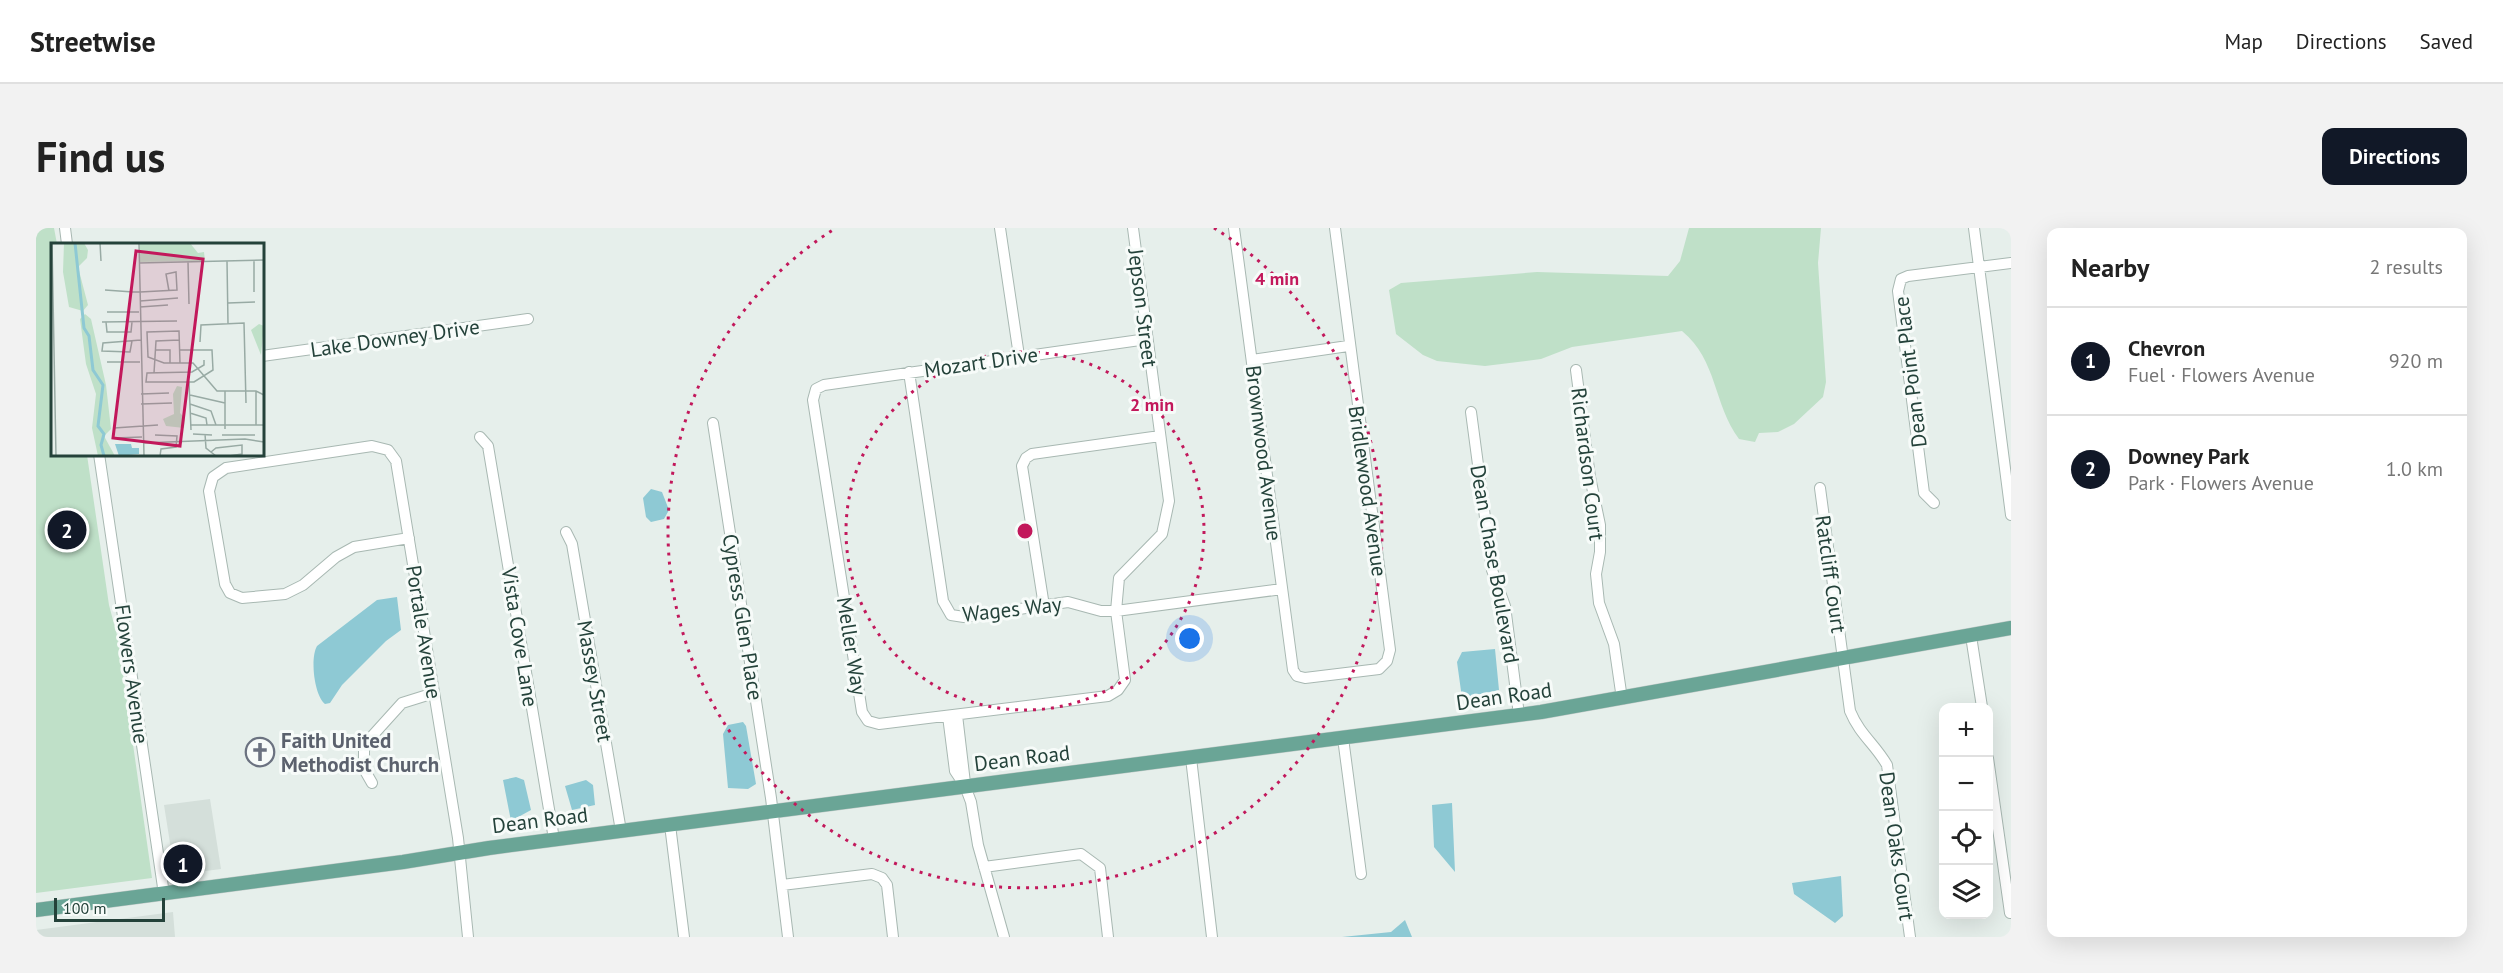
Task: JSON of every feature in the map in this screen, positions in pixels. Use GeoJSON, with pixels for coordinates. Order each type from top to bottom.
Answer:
{"type":"FeatureCollection","features":[{"type":"Feature","properties":{"kind":"main road","name":"Dean Road"},"geometry":{"type":"LineString","coordinates":[[36,910],[403,862],[554,839],[1519,715],[1622,699],[2011,628]]}},
{"type":"Feature","properties":{"kind":"street"},"geometry":{"type":"LineString","coordinates":[[65,228],[67,243]]}},
{"type":"Feature","properties":{"kind":"street"},"geometry":{"type":"LineString","coordinates":[[1000,228],[1019,356]]}},
{"type":"Feature","properties":{"kind":"street","name":"Jepson Street"},"geometry":{"type":"LineString","coordinates":[[1118,690],[1125,680],[1116,611],[1119,578],[1162,534],[1169,501],[1133,228]]}},
{"type":"Feature","properties":{"kind":"street","name":"Brownwood Avenue"},"geometry":{"type":"LineString","coordinates":[[1234,228],[1293,670],[1297,676]]}},
{"type":"Feature","properties":{"kind":"street","name":"Bridlewood Avenue"},"geometry":{"type":"LineString","coordinates":[[1297,676],[1305,678],[1379,669],[1387,661],[1390,650],[1348,346],[1335,228]]}},
{"type":"Feature","properties":{"kind":"street"},"geometry":{"type":"LineString","coordinates":[[1974,228],[2011,515]]}},
{"type":"Feature","properties":{"kind":"street","name":"Dean Point Place"},"geometry":{"type":"LineString","coordinates":[[1934,503],[1924,493],[1898,291],[1901,279],[1908,276],[2011,263]]}},
{"type":"Feature","properties":{"kind":"street","name":"Lake Downey Drive"},"geometry":{"type":"LineString","coordinates":[[264,356],[528,319]]}},
{"type":"Feature","properties":{"kind":"street","name":"Mozart Drive"},"geometry":{"type":"LineString","coordinates":[[816,389],[824,385],[909,372],[1147,339]]}},
{"type":"Feature","properties":{"kind":"street"},"geometry":{"type":"LineString","coordinates":[[1252,360],[1348,346]]}},
{"type":"Feature","properties":{"kind":"street","name":"Richardson Court"},"geometry":{"type":"LineString","coordinates":[[1576,370],[1590,477],[1600,525],[1600,552],[1596,574],[1599,603],[1612,634],[1622,699]]}},
{"type":"Feature","properties":{"kind":"street","name":"Wages Way"},"geometry":{"type":"LineString","coordinates":[[909,372],[943,601],[951,615],[964,617],[1068,602],[1101,611],[1116,611],[1282,590]]}},
{"type":"Feature","properties":{"kind":"street","name":"Meller Way"},"geometry":{"type":"LineString","coordinates":[[816,389],[813,400],[862,711],[868,721],[879,724],[953,716],[1108,696],[1118,690]]}},
{"type":"Feature","properties":{"kind":"street","name":"Dean Chase Boulevard"},"geometry":{"type":"LineString","coordinates":[[1471,412],[1492,570],[1505,606],[1519,715]]}},
{"type":"Feature","properties":{"kind":"street","name":"Cypress Glen Place"},"geometry":{"type":"LineString","coordinates":[[713,423],[772,812],[788,937]]}},
{"type":"Feature","properties":{"kind":"street"},"geometry":{"type":"LineString","coordinates":[[1044,606],[1023,466],[1026,458],[1032,454],[1160,436]]}},
{"type":"Feature","properties":{"kind":"street","name":"Vista Cove Lane"},"geometry":{"type":"LineString","coordinates":[[480,437],[488,446],[554,839]]}},
{"type":"Feature","properties":{"kind":"street","name":"Portale Avenue"},"geometry":{"type":"LineString","coordinates":[[409,538],[354,547],[336,557],[303,585],[285,594],[242,598],[230,593],[225,584],[209,491],[213,477],[226,468],[372,446],[388,450],[396,461],[409,538],[435,693],[459,852],[468,937]]}},
{"type":"Feature","properties":{"kind":"street","name":"Flowers Avenue"},"geometry":{"type":"LineString","coordinates":[[99,456],[164,894]]}},
{"type":"Feature","properties":{"kind":"street","name":"Ratcliff Court"},"geometry":{"type":"LineString","coordinates":[[1820,488],[1843,659]]}},
{"type":"Feature","properties":{"kind":"street","name":"Massey Street"},"geometry":{"type":"LineString","coordinates":[[566,532],[572,544],[621,831]]}},
{"type":"Feature","properties":{"kind":"street"},"geometry":{"type":"LineString","coordinates":[[1971,636],[1981,703]]}},
{"type":"Feature","properties":{"kind":"street","name":"Dean Oaks Court"},"geometry":{"type":"LineString","coordinates":[[1843,659],[1850,711],[1862,735],[1880,752],[1887,765],[1910,937]]}},
{"type":"Feature","properties":{"kind":"street"},"geometry":{"type":"LineString","coordinates":[[372,783],[364,769],[364,745],[402,703],[435,693]]}},
{"type":"Feature","properties":{"kind":"street"},"geometry":{"type":"LineString","coordinates":[[953,716],[955,771],[965,786],[970,802],[984,867],[1004,937]]}},
{"type":"Feature","properties":{"kind":"street"},"geometry":{"type":"LineString","coordinates":[[1344,738],[1361,874]]}},
{"type":"Feature","properties":{"kind":"street"},"geometry":{"type":"LineString","coordinates":[[1191,758],[1212,937]]}},
{"type":"Feature","properties":{"kind":"street"},"geometry":{"type":"LineString","coordinates":[[1993,788],[2010,913]]}},
{"type":"Feature","properties":{"kind":"street"},"geometry":{"type":"LineString","coordinates":[[670,825],[684,937]]}},
{"type":"Feature","properties":{"kind":"street"},"geometry":{"type":"LineString","coordinates":[[984,867],[1081,854],[1100,868],[1108,937]]}},
{"type":"Feature","properties":{"kind":"street"},"geometry":{"type":"LineString","coordinates":[[782,885],[872,874],[882,878],[887,885],[893,937]]}},
{"type":"Feature","properties":{"kind":"shaded area"},"geometry":{"type":"Polygon","coordinates":[[[210,799],[221,869],[175,875],[164,805],[210,799]]]}},
{"type":"Feature","properties":{"kind":"shaded area"},"geometry":{"type":"Polygon","coordinates":[[[173,912],[175,937],[36,937],[36,930],[173,912]]]}},
{"type":"Feature","properties":{"kind":"green space"},"geometry":{"type":"Polygon","coordinates":[[[36,228],[54,228],[57,243],[51,243],[51,456],[87,456],[109,605],[118,639],[152,878],[36,893],[36,228]]]}},
{"type":"Feature","properties":{"kind":"green space"},"geometry":{"type":"Polygon","coordinates":[[[1689,228],[1821,228],[1818,263],[1826,382],[1823,397],[1794,424],[1778,432],[1759,433],[1755,442],[1739,439],[1724,412],[1709,369],[1694,343],[1682,331],[1572,347],[1541,359],[1485,366],[1437,361],[1423,355],[1396,334],[1389,290],[1401,283],[1537,272],[1668,276],[1680,261],[1689,228]]]}},
{"type":"Feature","properties":{"kind":"water"},"geometry":{"type":"Polygon","coordinates":[[[651,489],[662,492],[669,510],[664,519],[651,522],[646,517],[643,498],[651,489]]]}},
{"type":"Feature","properties":{"kind":"water"},"geometry":{"type":"Polygon","coordinates":[[[397,597],[401,630],[386,641],[342,685],[330,703],[325,704],[318,693],[314,676],[317,646],[377,600],[397,597]]]}},
{"type":"Feature","properties":{"kind":"water"},"geometry":{"type":"Polygon","coordinates":[[[1495,649],[1499,690],[1462,698],[1457,662],[1462,652],[1495,649]]]}},
{"type":"Feature","properties":{"kind":"water"},"geometry":{"type":"Polygon","coordinates":[[[743,722],[746,726],[756,784],[748,789],[728,788],[723,734],[728,725],[743,722]]]}},
{"type":"Feature","properties":{"kind":"water"},"geometry":{"type":"Polygon","coordinates":[[[516,777],[524,780],[531,810],[511,821],[503,780],[516,777]]]}},
{"type":"Feature","properties":{"kind":"water"},"geometry":{"type":"Polygon","coordinates":[[[586,780],[593,785],[595,805],[572,810],[565,786],[586,780]]]}},
{"type":"Feature","properties":{"kind":"water"},"geometry":{"type":"Polygon","coordinates":[[[1452,803],[1455,872],[1434,847],[1432,805],[1452,803]]]}},
{"type":"Feature","properties":{"kind":"water"},"geometry":{"type":"Polygon","coordinates":[[[1841,876],[1843,916],[1835,923],[1794,894],[1792,883],[1841,876]]]}},
{"type":"Feature","properties":{"kind":"water"},"geometry":{"type":"Polygon","coordinates":[[[1405,920],[1412,937],[1342,937],[1391,932],[1405,920]]]}},
{"type":"Feature","properties":{"kind":"place","name":"Downey Park"},"geometry":{"type":"Point","coordinates":[67,530]}},
{"type":"Feature","properties":{"kind":"place","name":"Faith United Methodist Church"},"geometry":{"type":"Point","coordinates":[260,752]}},
{"type":"Feature","properties":{"kind":"place","name":"Chevron"},"geometry":{"type":"Point","coordinates":[183,864]}}]}
